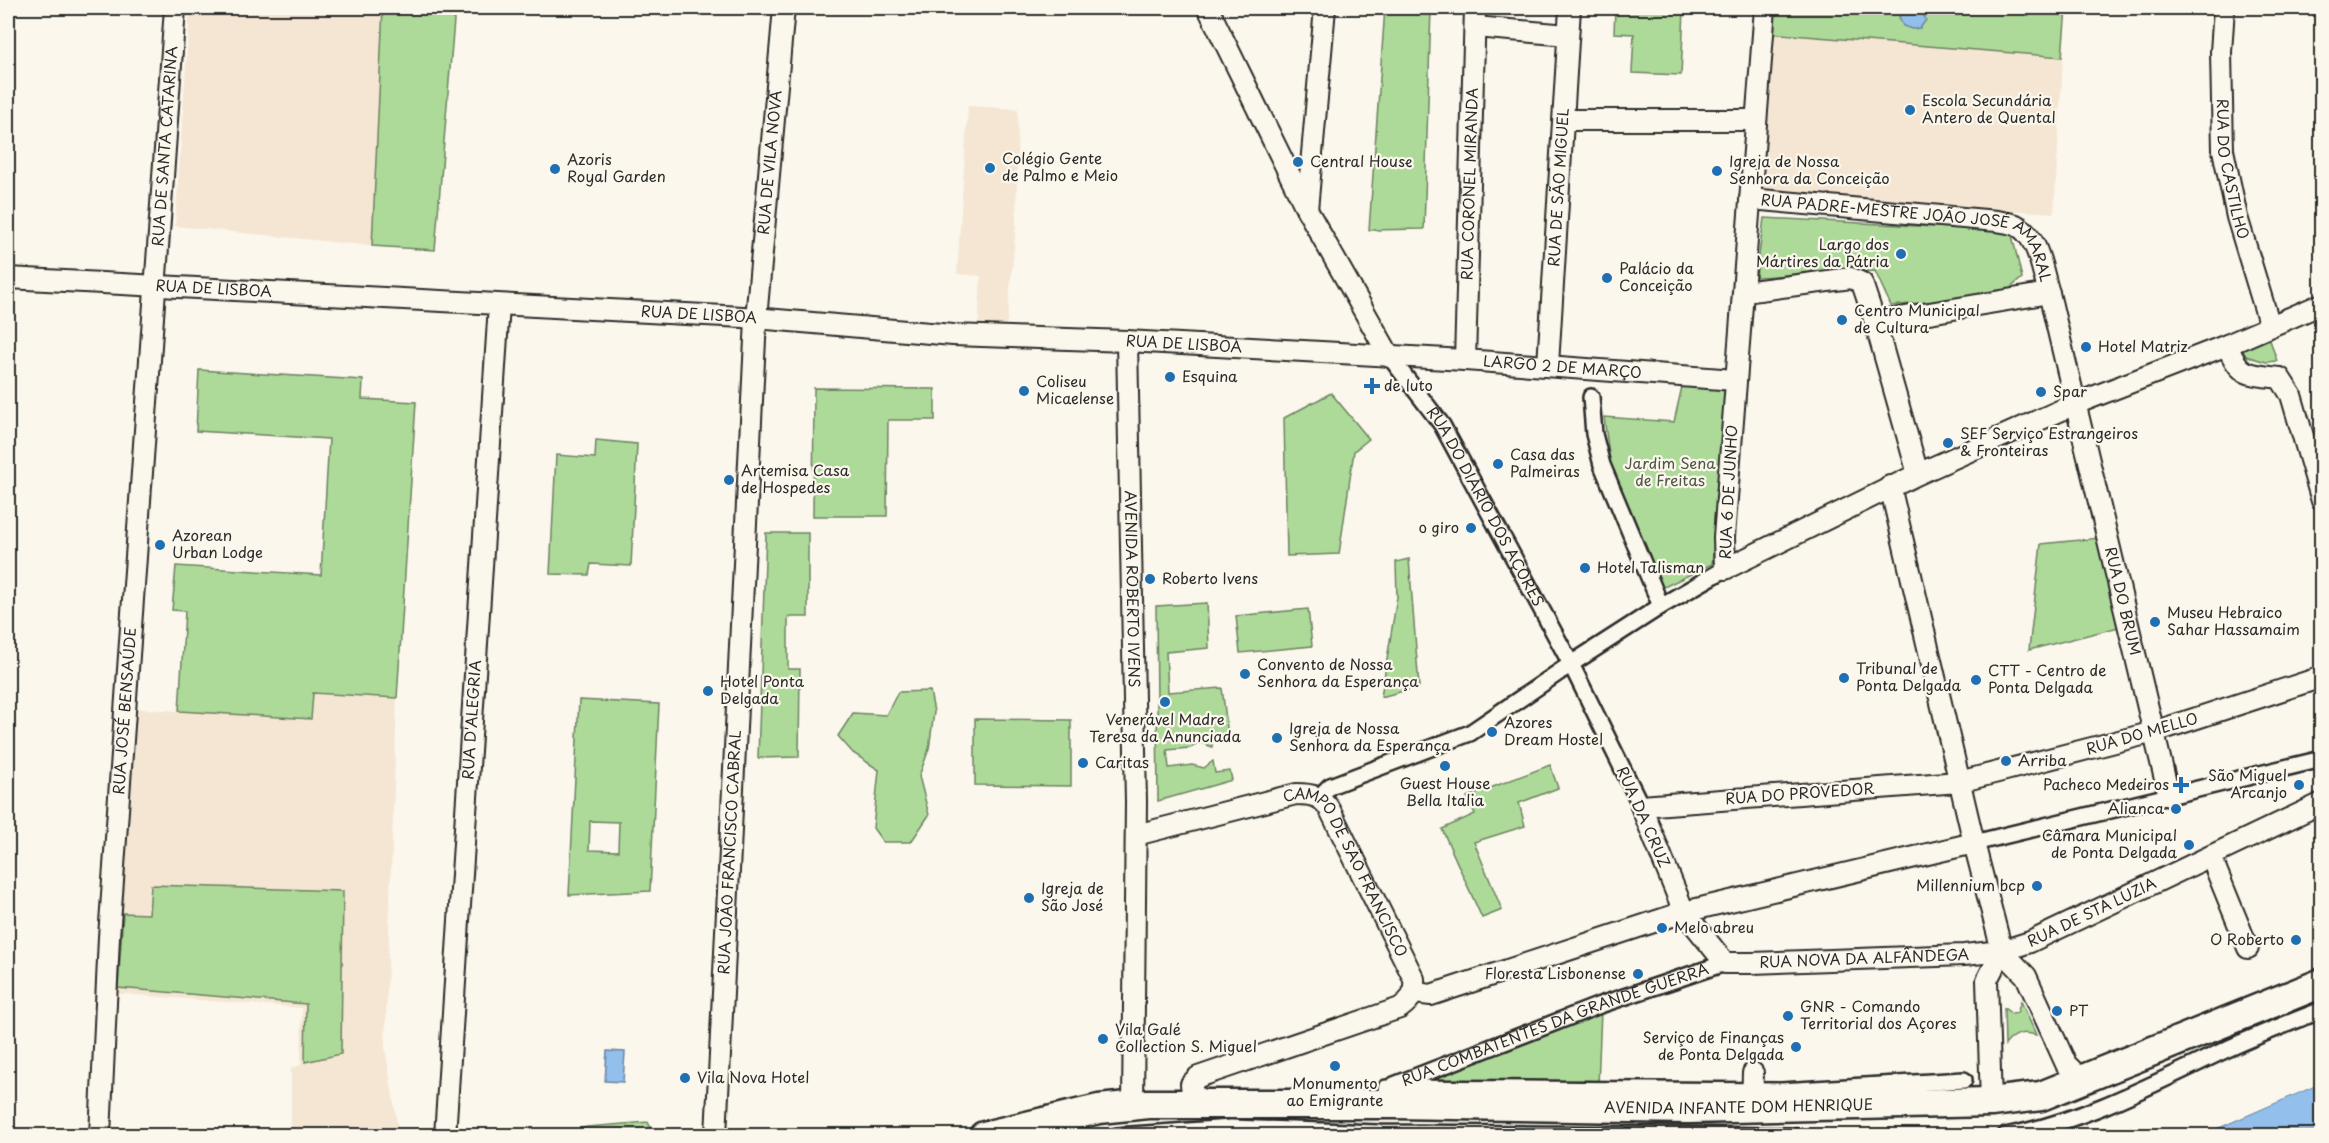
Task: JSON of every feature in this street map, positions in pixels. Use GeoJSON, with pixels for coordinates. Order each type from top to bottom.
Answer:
{"type":"FeatureCollection","features":[{"type":"Feature","properties":{"kind":"main road","name":"AVENIDA INFANTE DOM HENRIQUE"},"geometry":{"type":"LineString","coordinates":[[984,1136],[1061,1117],[1133,1105],[1208,1102],[1543,1108],[1752,1090],[1991,1102],[2041,1096],[2322,983]]}},
{"type":"Feature","properties":{"kind":"street","name":"RUA DE SANTA CATARINA"},"geometry":{"type":"LineString","coordinates":[[157,286],[175,8]]}},
{"type":"Feature","properties":{"kind":"street","name":"RUA DE VILA NOVA"},"geometry":{"type":"LineString","coordinates":[[756,318],[784,8]]}},
{"type":"Feature","properties":{"kind":"street"},"geometry":{"type":"LineString","coordinates":[[1208,8],[1307,210],[1390,357]]}},
{"type":"Feature","properties":{"kind":"street"},"geometry":{"type":"LineString","coordinates":[[1307,210],[1325,8]]}},
{"type":"Feature","properties":{"kind":"street","name":"RUA CORONEL MIRANDA"},"geometry":{"type":"LineString","coordinates":[[1465,360],[1475,8]]}},
{"type":"Feature","properties":{"kind":"street","name":"RUA DE SÃO MIGUEL"},"geometry":{"type":"LineString","coordinates":[[1548,365],[1570,8]]}},
{"type":"Feature","properties":{"kind":"street","name":"RUA 6 DE JUNHO"},"geometry":{"type":"LineString","coordinates":[[1725,569],[1724,537],[1735,380],[1744,292],[1765,8]]}},
{"type":"Feature","properties":{"kind":"street","name":"RUA DO CASTILHO"},"geometry":{"type":"LineString","coordinates":[[2224,8],[2221,52],[2223,150],[2237,217],[2270,326]]}},
{"type":"Feature","properties":{"kind":"street"},"geometry":{"type":"LineString","coordinates":[[1475,27],[1568,35]]}},
{"type":"Feature","properties":{"kind":"street"},"geometry":{"type":"LineString","coordinates":[[1564,120],[1756,120]]}},
{"type":"Feature","properties":{"kind":"street","name":"RUA PADRE-MESTRE JOÃO JOSÉ AMARAL"},"geometry":{"type":"LineString","coordinates":[[1750,199],[1997,221],[2016,225],[2027,234],[2034,245],[2049,293],[2075,404]]}},
{"type":"Feature","properties":{"kind":"street","name":"RUA DE LISBOA"},"geometry":{"type":"LineString","coordinates":[[8,278],[756,318],[953,334],[1127,341],[1390,357]]}},
{"type":"Feature","properties":{"kind":"street"},"geometry":{"type":"LineString","coordinates":[[1744,292],[1851,278],[1862,283],[1918,474]]}},
{"type":"Feature","properties":{"kind":"street","name":"RUA JOSÉ BENSAÚDE"},"geometry":{"type":"LineString","coordinates":[[100,1136],[109,937],[157,286]]}},
{"type":"Feature","properties":{"kind":"street"},"geometry":{"type":"LineString","coordinates":[[1875,322],[2049,293]]}},
{"type":"Feature","properties":{"kind":"street"},"geometry":{"type":"LineString","coordinates":[[1319,797],[1330,786],[1470,733],[1661,606],[1725,569],[1890,486],[2075,404],[2227,345],[2322,304]]}},
{"type":"Feature","properties":{"kind":"street","name":"RUA D'ALEGRIA"},"geometry":{"type":"LineString","coordinates":[[445,1136],[499,305]]}},
{"type":"Feature","properties":{"kind":"street","name":"RUA JOÃO FRANCISCO CABRAL"},"geometry":{"type":"LineString","coordinates":[[716,1136],[756,318]]}},
{"type":"Feature","properties":{"kind":"street","name":"AVENIDA ROBERTO IVENS"},"geometry":{"type":"LineString","coordinates":[[1127,341],[1136,835]]}},
{"type":"Feature","properties":{"kind":"street"},"geometry":{"type":"LineString","coordinates":[[2227,345],[2239,370],[2280,378],[2290,395],[2322,501]]}},
{"type":"Feature","properties":{"kind":"street","name":"LARGO 2 DE MARÇO"},"geometry":{"type":"LineString","coordinates":[[1390,357],[1548,365],[1735,380]]}},
{"type":"Feature","properties":{"kind":"street","name":"RUA DO DIÁRIO DOS AÇORES"},"geometry":{"type":"LineString","coordinates":[[1390,357],[1442,425],[1571,664]]}},
{"type":"Feature","properties":{"kind":"street"},"geometry":{"type":"LineString","coordinates":[[1591,397],[1594,434],[1602,465],[1661,606]]}},
{"type":"Feature","properties":{"kind":"street","name":"RUA DO BRUM"},"geometry":{"type":"LineString","coordinates":[[2075,404],[2169,796]]}},
{"type":"Feature","properties":{"kind":"street"},"geometry":{"type":"LineString","coordinates":[[1890,486],[1959,782],[2002,951],[2026,976],[2066,1064],[2082,1080]]}},
{"type":"Feature","properties":{"kind":"street","name":"RUA DA CRUZ"},"geometry":{"type":"LineString","coordinates":[[1571,664],[1641,806],[1684,912],[1725,963]]}},
{"type":"Feature","properties":{"kind":"street","name":"RUA DO MELLO"},"geometry":{"type":"LineString","coordinates":[[1959,782],[2154,732],[2322,677]]}},
{"type":"Feature","properties":{"kind":"street"},"geometry":{"type":"LineString","coordinates":[[1208,1102],[1193,1094],[1191,1089],[1191,1084],[1198,1077],[1400,1008],[1410,1001],[1415,993],[1431,995],[1684,912],[2270,772],[2293,770],[2322,759]]}},
{"type":"Feature","properties":{"kind":"street","name":"RUA DO PROVEDOR"},"geometry":{"type":"LineString","coordinates":[[1641,806],[1959,782]]}},
{"type":"Feature","properties":{"kind":"street","name":"CAMPO DE SÃO FRANCISCO"},"geometry":{"type":"LineString","coordinates":[[1136,835],[1296,794],[1319,797],[1326,802],[1407,964],[1414,979],[1415,993]]}},
{"type":"Feature","properties":{"kind":"street","name":"RUA DE STA LUZIA"},"geometry":{"type":"LineString","coordinates":[[2002,951],[2030,942],[2322,803]]}},
{"type":"Feature","properties":{"kind":"street"},"geometry":{"type":"LineString","coordinates":[[1133,1105],[1136,835]]}},
{"type":"Feature","properties":{"kind":"street"},"geometry":{"type":"LineString","coordinates":[[2211,857],[2248,948]]}},
{"type":"Feature","properties":{"kind":"street"},"geometry":{"type":"LineString","coordinates":[[1991,1102],[1987,980],[2002,951]]}},
{"type":"Feature","properties":{"kind":"street","name":"RUA NOVA DA ALFÂNDEGA"},"geometry":{"type":"LineString","coordinates":[[1725,963],[1964,955],[2002,951]]}},
{"type":"Feature","properties":{"kind":"street","name":"RUA COMBATENTES DA GRANDE GUERRA"},"geometry":{"type":"LineString","coordinates":[[1386,1088],[1600,1005],[1725,963]]}},
{"type":"Feature","properties":{"kind":"street"},"geometry":{"type":"LineString","coordinates":[[2005,1136],[2065,1121],[2106,1105],[2228,1048],[2322,1010]]}},
{"type":"Feature","properties":{"kind":"street","name":"AVENIDA INFANTE DOM HENRIQUE"},"geometry":{"type":"LineString","coordinates":[[1386,1088],[1781,1091],[1964,1080]]}},
{"type":"Feature","properties":{"kind":"street","name":"AVENIDA INFANTE DOM HENRIQUE"},"geometry":{"type":"LineString","coordinates":[[1117,1136],[1231,1128],[1378,1133],[1793,1136]]}},
{"type":"Feature","properties":{"kind":"shaded area"},"geometry":{"type":"Polygon","coordinates":[[[190,8],[383,8],[372,246],[175,226],[190,8]]]}},
{"type":"Feature","properties":{"kind":"shaded area","name":"Escola Secundária Antero de Quental"},"geometry":{"type":"Polygon","coordinates":[[[1769,8],[2066,8],[2054,213],[1756,193],[1769,8]]]}},
{"type":"Feature","properties":{"kind":"shaded area","name":"Colégio Gente de Palmo e Meio"},"geometry":{"type":"Polygon","coordinates":[[[968,106],[1018,109],[1016,226],[1007,321],[1003,331],[978,330],[981,276],[957,274],[968,106]]]}},
{"type":"Feature","properties":{"kind":"shaded area"},"geometry":{"type":"Polygon","coordinates":[[[313,693],[397,698],[385,1047],[399,1135],[291,1135],[291,1068],[301,1065],[302,1008],[111,993],[129,708],[311,719],[313,693]]]}},
{"type":"Feature","properties":{"kind":"green space"},"geometry":{"type":"Polygon","coordinates":[[[383,8],[455,8],[435,250],[372,246],[383,8]]]}},
{"type":"Feature","properties":{"kind":"green space"},"geometry":{"type":"Polygon","coordinates":[[[1385,8],[1431,8],[1424,229],[1369,230],[1385,8]]]}},
{"type":"Feature","properties":{"kind":"green space"},"geometry":{"type":"Polygon","coordinates":[[[1615,8],[1684,10],[1681,75],[1632,73],[1634,34],[1614,33],[1615,8]]]}},
{"type":"Feature","properties":{"kind":"green space"},"geometry":{"type":"Polygon","coordinates":[[[1769,8],[2066,8],[2062,57],[1767,33],[1769,8]]]}},
{"type":"Feature","properties":{"kind":"green space"},"geometry":{"type":"Polygon","coordinates":[[[1764,218],[2011,231],[2022,278],[2003,294],[1891,306],[1875,271],[1756,277],[1764,218]]]}},
{"type":"Feature","properties":{"kind":"green space"},"geometry":{"type":"Polygon","coordinates":[[[2269,337],[2277,361],[2266,362],[2246,356],[2242,348],[2269,337]]]}},
{"type":"Feature","properties":{"kind":"green space"},"geometry":{"type":"Polygon","coordinates":[[[199,370],[363,380],[362,399],[416,402],[397,698],[313,693],[311,719],[179,711],[185,611],[172,610],[176,566],[321,575],[329,439],[196,431],[199,370]]]}},
{"type":"Feature","properties":{"kind":"green space","name":"Jardim Sena de Freitas"},"geometry":{"type":"Polygon","coordinates":[[[1683,382],[1729,386],[1712,564],[1662,588],[1611,469],[1604,417],[1674,422],[1683,382]]]}},
{"type":"Feature","properties":{"kind":"green space"},"geometry":{"type":"Polygon","coordinates":[[[814,388],[935,389],[935,420],[888,420],[887,516],[813,516],[814,388]]]}},
{"type":"Feature","properties":{"kind":"green space"},"geometry":{"type":"Polygon","coordinates":[[[1331,393],[1369,439],[1354,451],[1339,554],[1287,556],[1284,418],[1331,393]]]}},
{"type":"Feature","properties":{"kind":"green space"},"geometry":{"type":"Polygon","coordinates":[[[596,440],[637,444],[631,566],[591,564],[589,575],[550,574],[556,455],[595,458],[596,440]]]}},
{"type":"Feature","properties":{"kind":"green space"},"geometry":{"type":"Polygon","coordinates":[[[766,533],[808,533],[808,617],[788,617],[788,669],[800,669],[799,757],[758,758],[766,533]]]}},
{"type":"Feature","properties":{"kind":"green space"},"geometry":{"type":"Polygon","coordinates":[[[2100,538],[2119,627],[2029,650],[2041,544],[2100,538]]]}},
{"type":"Feature","properties":{"kind":"green space"},"geometry":{"type":"Polygon","coordinates":[[[1409,559],[1419,687],[1381,697],[1397,597],[1396,562],[1409,559]]]}},
{"type":"Feature","properties":{"kind":"green space"},"geometry":{"type":"Polygon","coordinates":[[[1207,603],[1209,648],[1166,652],[1168,692],[1222,688],[1228,735],[1212,739],[1212,747],[1199,742],[1190,748],[1167,750],[1169,768],[1192,765],[1204,768],[1213,761],[1215,773],[1230,771],[1232,780],[1158,801],[1156,606],[1207,603]]]}},
{"type":"Feature","properties":{"kind":"green space"},"geometry":{"type":"Polygon","coordinates":[[[1308,609],[1312,646],[1240,653],[1236,616],[1308,609]]]}},
{"type":"Feature","properties":{"kind":"green space"},"geometry":{"type":"Polygon","coordinates":[[[930,691],[934,712],[929,749],[919,776],[929,815],[911,842],[883,842],[873,828],[879,770],[853,753],[838,736],[853,713],[886,715],[898,692],[930,691]]]}},
{"type":"Feature","properties":{"kind":"green space"},"geometry":{"type":"Polygon","coordinates":[[[579,700],[659,704],[650,891],[569,895],[579,700]],[[590,821],[589,850],[618,851],[619,822],[590,821]]]}},
{"type":"Feature","properties":{"kind":"green space"},"geometry":{"type":"Polygon","coordinates":[[[975,719],[1071,720],[1071,786],[975,785],[975,719]]]}},
{"type":"Feature","properties":{"kind":"green space"},"geometry":{"type":"Polygon","coordinates":[[[1550,765],[1558,788],[1519,803],[1525,826],[1474,842],[1502,910],[1482,918],[1442,829],[1475,814],[1467,797],[1550,765]]]}},
{"type":"Feature","properties":{"kind":"green space"},"geometry":{"type":"Polygon","coordinates":[[[151,885],[343,891],[341,1054],[305,1062],[306,1004],[118,988],[123,913],[149,914],[151,885]]]}},
{"type":"Feature","properties":{"kind":"green space"},"geometry":{"type":"Polygon","coordinates":[[[2021,1001],[2036,1035],[2019,1034],[2005,1045],[2004,1008],[2012,1014],[2017,1013],[2021,1001]]]}},
{"type":"Feature","properties":{"kind":"green space"},"geometry":{"type":"Polygon","coordinates":[[[1601,1010],[1598,1086],[1426,1085],[1426,1080],[1601,1010]]]}},
{"type":"Feature","properties":{"kind":"green space"},"geometry":{"type":"Polygon","coordinates":[[[648,1122],[654,1135],[555,1135],[587,1127],[648,1122]]]}},
{"type":"Feature","properties":{"kind":"water"},"geometry":{"type":"Polygon","coordinates":[[[1906,10],[1917,10],[1923,14],[1926,20],[1920,28],[1912,29],[1903,26],[1899,17],[1906,10]]]}},
{"type":"Feature","properties":{"kind":"water"},"geometry":{"type":"Polygon","coordinates":[[[607,1051],[625,1052],[623,1082],[605,1081],[607,1051]]]}},
{"type":"Feature","properties":{"kind":"water"},"geometry":{"type":"Polygon","coordinates":[[[2321,1083],[2321,1135],[2202,1135],[2321,1083]]]}},
{"type":"Feature","properties":{"kind":"pier"},"geometry":{"type":"Polygon","coordinates":[[[2322,1080],[2321,1083],[2199,1136],[2200,1133],[2322,1080]]]}},
{"type":"Feature","properties":{"kind":"place","name":"Escola Secundária Antero de Quental"},"geometry":{"type":"Point","coordinates":[1910,110]}},
{"type":"Feature","properties":{"kind":"place","name":"Central House"},"geometry":{"type":"Point","coordinates":[1298,162]}},
{"type":"Feature","properties":{"kind":"place","name":"Colégio Gente de Palmo e Meio"},"geometry":{"type":"Point","coordinates":[990,168]}},
{"type":"Feature","properties":{"kind":"place","name":"Azoris Royal Garden"},"geometry":{"type":"Point","coordinates":[555,169]}},
{"type":"Feature","properties":{"kind":"place","name":"Igreja de Nossa Senhora da Conceição"},"geometry":{"type":"Point","coordinates":[1717,171]}},
{"type":"Feature","properties":{"kind":"place","name":"Largo dos Mártires da Pátria"},"geometry":{"type":"Point","coordinates":[1901,254]}},
{"type":"Feature","properties":{"kind":"place","name":"Palácio da Conceição"},"geometry":{"type":"Point","coordinates":[1607,278]}},
{"type":"Feature","properties":{"kind":"place","name":"Centro Municipal de Cultura"},"geometry":{"type":"Point","coordinates":[1842,320]}},
{"type":"Feature","properties":{"kind":"place","name":"Hotel Matriz"},"geometry":{"type":"Point","coordinates":[2086,347]}},
{"type":"Feature","properties":{"kind":"place","name":"Esquina"},"geometry":{"type":"Point","coordinates":[1170,377]}},
{"type":"Feature","properties":{"kind":"place","name":"de luto"},"geometry":{"type":"Point","coordinates":[1372,386]}},
{"type":"Feature","properties":{"kind":"place","name":"Coliseu Micaelense"},"geometry":{"type":"Point","coordinates":[1024,391]}},
{"type":"Feature","properties":{"kind":"place","name":"Spar"},"geometry":{"type":"Point","coordinates":[2041,392]}},
{"type":"Feature","properties":{"kind":"place","name":"SEF Serviço Estrangeiros & Fronteiras"},"geometry":{"type":"Point","coordinates":[1948,443]}},
{"type":"Feature","properties":{"kind":"place","name":"Casa das Palmeiras"},"geometry":{"type":"Point","coordinates":[1498,464]}},
{"type":"Feature","properties":{"kind":"place","name":"Artemisa Casa de Hospedes"},"geometry":{"type":"Point","coordinates":[729,480]}},
{"type":"Feature","properties":{"kind":"place","name":"o giro"},"geometry":{"type":"Point","coordinates":[1471,528]}},
{"type":"Feature","properties":{"kind":"place","name":"Azorean Urban Lodge"},"geometry":{"type":"Point","coordinates":[160,545]}},
{"type":"Feature","properties":{"kind":"place","name":"Hotel Talisman"},"geometry":{"type":"Point","coordinates":[1585,568]}},
{"type":"Feature","properties":{"kind":"place","name":"Roberto Ivens"},"geometry":{"type":"Point","coordinates":[1150,579]}},
{"type":"Feature","properties":{"kind":"place","name":"Museu Hebraico Sahar Hassamaim"},"geometry":{"type":"Point","coordinates":[2155,622]}},
{"type":"Feature","properties":{"kind":"place","name":"Convento de Nossa Senhora da Esperança"},"geometry":{"type":"Point","coordinates":[1245,674]}},
{"type":"Feature","properties":{"kind":"place","name":"Tribunal de Ponta Delgada"},"geometry":{"type":"Point","coordinates":[1844,678]}},
{"type":"Feature","properties":{"kind":"place","name":"CTT - Centro de Ponta Delgada"},"geometry":{"type":"Point","coordinates":[1976,680]}},
{"type":"Feature","properties":{"kind":"place","name":"Hotel Ponta Delgada"},"geometry":{"type":"Point","coordinates":[708,691]}},
{"type":"Feature","properties":{"kind":"place","name":"Venerável Madre Teresa da Anunciada"},"geometry":{"type":"Point","coordinates":[1165,702]}},
{"type":"Feature","properties":{"kind":"place","name":"Azores Dream Hostel"},"geometry":{"type":"Point","coordinates":[1492,732]}},
{"type":"Feature","properties":{"kind":"place","name":"Igreja de Nossa Senhora da Esperança"},"geometry":{"type":"Point","coordinates":[1277,738]}},
{"type":"Feature","properties":{"kind":"place","name":"Arriba"},"geometry":{"type":"Point","coordinates":[2006,761]}},
{"type":"Feature","properties":{"kind":"place","name":"Caritas"},"geometry":{"type":"Point","coordinates":[1083,763]}},
{"type":"Feature","properties":{"kind":"place","name":"Guest House Bella Italia"},"geometry":{"type":"Point","coordinates":[1445,766]}},
{"type":"Feature","properties":{"kind":"place","name":"Pacheco Medeiros"},"geometry":{"type":"Point","coordinates":[2181,785]}},
{"type":"Feature","properties":{"kind":"place","name":"São Miguel Arcanjo"},"geometry":{"type":"Point","coordinates":[2299,785]}},
{"type":"Feature","properties":{"kind":"place","name":"Alianca"},"geometry":{"type":"Point","coordinates":[2176,809]}},
{"type":"Feature","properties":{"kind":"place","name":"Câmara Municipal de Ponta Delgada"},"geometry":{"type":"Point","coordinates":[2189,845]}},
{"type":"Feature","properties":{"kind":"place","name":"Millennium bcp"},"geometry":{"type":"Point","coordinates":[2037,886]}},
{"type":"Feature","properties":{"kind":"place","name":"Igreja de São José"},"geometry":{"type":"Point","coordinates":[1029,898]}},
{"type":"Feature","properties":{"kind":"place","name":"Melo abreu"},"geometry":{"type":"Point","coordinates":[1662,928]}},
{"type":"Feature","properties":{"kind":"place","name":"O Roberto"},"geometry":{"type":"Point","coordinates":[2296,940]}},
{"type":"Feature","properties":{"kind":"place","name":"Floresta Lisbonense"},"geometry":{"type":"Point","coordinates":[1638,974]}},
{"type":"Feature","properties":{"kind":"place","name":"PT"},"geometry":{"type":"Point","coordinates":[2057,1011]}},
{"type":"Feature","properties":{"kind":"place","name":"GNR - Comando Territorial dos Açores"},"geometry":{"type":"Point","coordinates":[1788,1016]}},
{"type":"Feature","properties":{"kind":"place","name":"Vila Galé Collection S. Miguel"},"geometry":{"type":"Point","coordinates":[1103,1039]}},
{"type":"Feature","properties":{"kind":"place","name":"Serviço de Finanças de Ponta Delgada"},"geometry":{"type":"Point","coordinates":[1796,1047]}},
{"type":"Feature","properties":{"kind":"place","name":"Monumento ao Emigrante"},"geometry":{"type":"Point","coordinates":[1335,1066]}},
{"type":"Feature","properties":{"kind":"place","name":"Vila Nova Hotel"},"geometry":{"type":"Point","coordinates":[685,1078]}}]}
